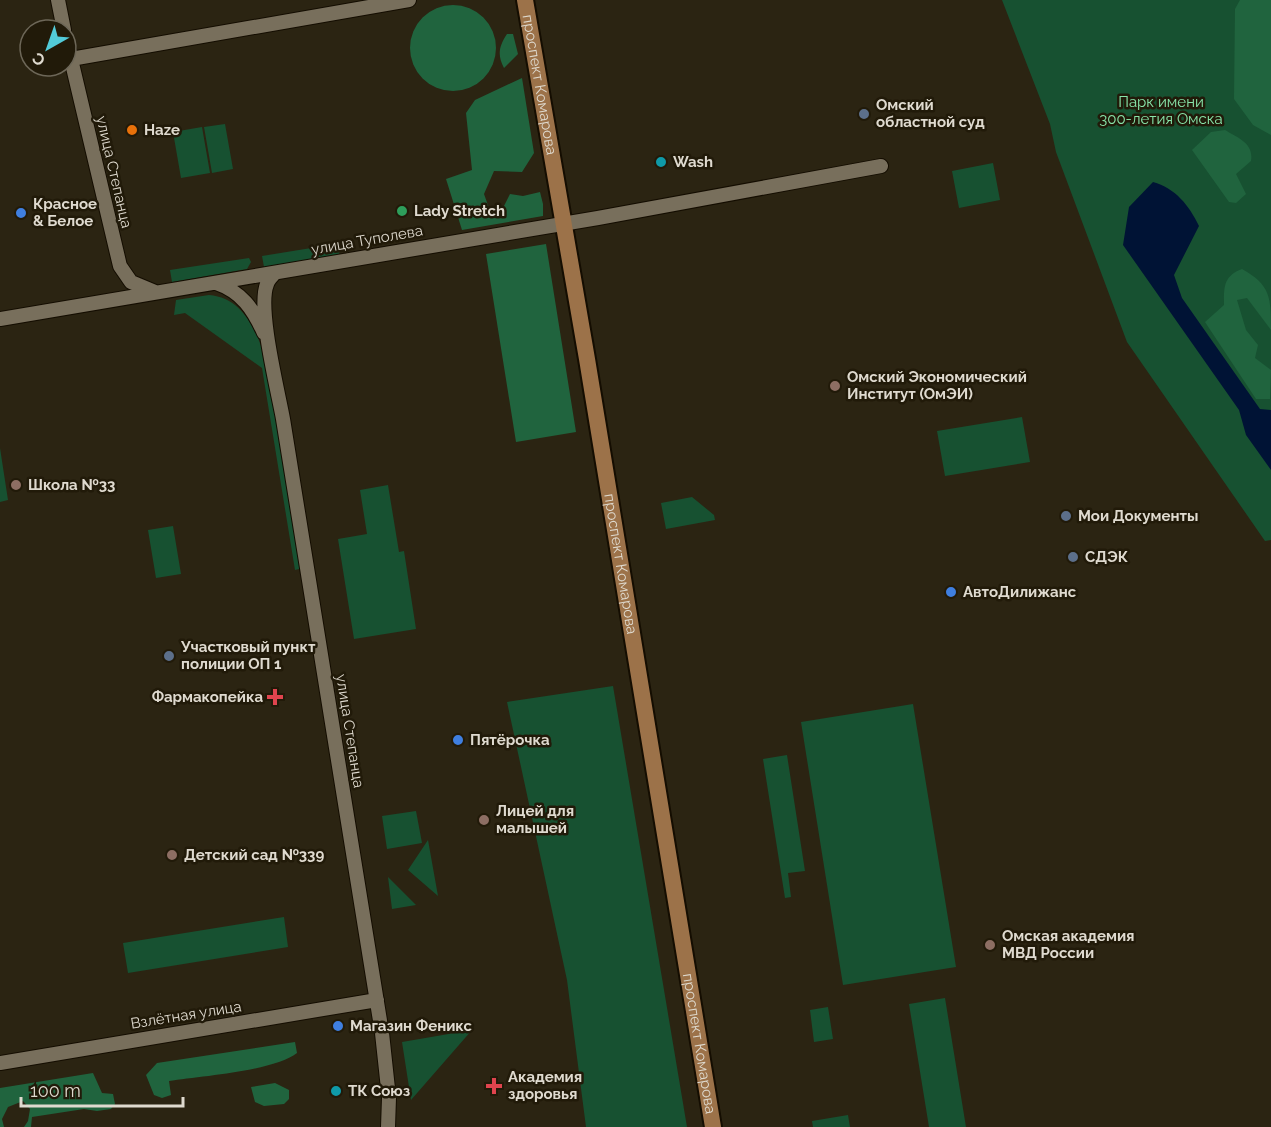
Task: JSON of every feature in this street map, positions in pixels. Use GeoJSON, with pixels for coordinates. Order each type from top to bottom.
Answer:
{"type":"FeatureCollection","features":[{"type":"Feature","properties":{"kind":"main road","name":"проспект Комарова"},"geometry":{"type":"LineString","coordinates":[[525,0],[713,1127]]}},
{"type":"Feature","properties":{"kind":"street"},"geometry":{"type":"LineString","coordinates":[[57,0],[61,18]]}},
{"type":"Feature","properties":{"kind":"street"},"geometry":{"type":"LineString","coordinates":[[78,58],[409,0]]}},
{"type":"Feature","properties":{"kind":"street","name":"улица Степанца"},"geometry":{"type":"LineString","coordinates":[[75,78],[105,211],[125,275]]}},
{"type":"Feature","properties":{"kind":"street","name":"улица Туполева"},"geometry":{"type":"LineString","coordinates":[[0,319],[113,302],[157,292],[563,224],[881,166]]}},
{"type":"Feature","properties":{"kind":"street","name":"улица Степанца"},"geometry":{"type":"LineString","coordinates":[[275,273],[267,282],[265,292],[268,342],[283,419],[377,1000],[390,1098],[388,1127]]}},
{"type":"Feature","properties":{"kind":"street"},"geometry":{"type":"LineString","coordinates":[[125,275],[139,287],[157,292]]}},
{"type":"Feature","properties":{"kind":"street"},"geometry":{"type":"LineString","coordinates":[[113,302],[124,290],[125,275]]}},
{"type":"Feature","properties":{"kind":"street","name":"улица Степанца"},"geometry":{"type":"LineString","coordinates":[[216,283],[236,292],[247,302],[268,342]]}},
{"type":"Feature","properties":{"kind":"street","name":"Взлётная улица"},"geometry":{"type":"LineString","coordinates":[[0,1063],[377,1000]]}},
{"type":"Feature","properties":{"kind":"green space","name":"Парк имени 300-летия Омска"},"geometry":{"type":"Polygon","coordinates":[[[1002,0],[1271,0],[1271,540],[1265,541],[1127,342],[1056,152],[1050,124],[1002,0]]]}},
{"type":"Feature","properties":{"kind":"green space"},"geometry":{"type":"Polygon","coordinates":[[[1240,0],[1271,0],[1271,135],[1253,125],[1234,99],[1235,9],[1240,0]]]}},
{"type":"Feature","properties":{"kind":"green space"},"geometry":{"type":"Polygon","coordinates":[[[453,5],[470,8],[484,17],[493,31],[496,48],[493,65],[484,79],[470,88],[453,91],[436,88],[422,79],[413,65],[410,48],[413,31],[422,17],[436,8],[453,5]]]}},
{"type":"Feature","properties":{"kind":"green space"},"geometry":{"type":"Polygon","coordinates":[[[507,34],[513,34],[518,54],[504,68],[500,59],[500,51],[507,34]]]}},
{"type":"Feature","properties":{"kind":"green space"},"geometry":{"type":"Polygon","coordinates":[[[522,78],[534,153],[522,172],[494,171],[484,194],[489,208],[502,210],[510,194],[523,196],[540,192],[543,216],[462,230],[446,179],[472,170],[466,113],[475,100],[522,78]]]}},
{"type":"Feature","properties":{"kind":"green space"},"geometry":{"type":"Polygon","coordinates":[[[225,124],[233,169],[212,173],[204,127],[225,124]]]}},
{"type":"Feature","properties":{"kind":"green space"},"geometry":{"type":"Polygon","coordinates":[[[202,127],[210,173],[181,178],[173,132],[202,127]]]}},
{"type":"Feature","properties":{"kind":"green space"},"geometry":{"type":"Polygon","coordinates":[[[1225,130],[1248,145],[1251,155],[1251,161],[1236,174],[1246,194],[1236,203],[1229,202],[1192,150],[1211,132],[1225,130]]]}},
{"type":"Feature","properties":{"kind":"green space"},"geometry":{"type":"Polygon","coordinates":[[[993,163],[1000,200],[959,208],[952,171],[993,163]]]}},
{"type":"Feature","properties":{"kind":"green space"},"geometry":{"type":"Polygon","coordinates":[[[342,243],[339,254],[333,256],[264,267],[262,256],[342,243]]]}},
{"type":"Feature","properties":{"kind":"green space"},"geometry":{"type":"Polygon","coordinates":[[[546,244],[576,432],[516,442],[486,254],[546,244]]]}},
{"type":"Feature","properties":{"kind":"green space"},"geometry":{"type":"Polygon","coordinates":[[[249,258],[251,262],[247,269],[172,282],[170,270],[249,258]]]}},
{"type":"Feature","properties":{"kind":"green space"},"geometry":{"type":"Polygon","coordinates":[[[1242,269],[1264,287],[1271,309],[1271,330],[1247,298],[1237,300],[1246,330],[1258,345],[1255,358],[1271,370],[1270,399],[1256,399],[1205,322],[1224,305],[1228,279],[1242,269]]]}},
{"type":"Feature","properties":{"kind":"green space"},"geometry":{"type":"Polygon","coordinates":[[[209,295],[233,303],[242,311],[255,332],[268,367],[299,557],[299,569],[295,570],[262,368],[185,313],[174,315],[176,300],[209,295]]]}},
{"type":"Feature","properties":{"kind":"green space"},"geometry":{"type":"Polygon","coordinates":[[[1022,417],[1030,462],[945,476],[937,431],[1022,417]]]}},
{"type":"Feature","properties":{"kind":"green space"},"geometry":{"type":"Polygon","coordinates":[[[0,448],[8,500],[0,502],[0,448]]]}},
{"type":"Feature","properties":{"kind":"green space"},"geometry":{"type":"Polygon","coordinates":[[[388,485],[399,552],[404,551],[416,629],[354,639],[338,539],[367,534],[360,490],[388,485]]]}},
{"type":"Feature","properties":{"kind":"green space"},"geometry":{"type":"Polygon","coordinates":[[[692,497],[714,515],[715,520],[666,529],[661,503],[692,497]]]}},
{"type":"Feature","properties":{"kind":"green space"},"geometry":{"type":"Polygon","coordinates":[[[173,526],[181,574],[156,578],[148,530],[173,526]]]}},
{"type":"Feature","properties":{"kind":"green space"},"geometry":{"type":"Polygon","coordinates":[[[613,686],[687,1127],[586,1127],[567,980],[507,702],[613,686]]]}},
{"type":"Feature","properties":{"kind":"green space"},"geometry":{"type":"Polygon","coordinates":[[[913,704],[956,967],[843,985],[801,722],[913,704]]]}},
{"type":"Feature","properties":{"kind":"green space"},"geometry":{"type":"Polygon","coordinates":[[[787,755],[805,871],[788,873],[791,897],[785,898],[763,759],[787,755]]]}},
{"type":"Feature","properties":{"kind":"green space"},"geometry":{"type":"Polygon","coordinates":[[[416,811],[422,843],[387,849],[382,816],[416,811]]]}},
{"type":"Feature","properties":{"kind":"green space"},"geometry":{"type":"Polygon","coordinates":[[[428,840],[438,896],[408,870],[428,840]]]}},
{"type":"Feature","properties":{"kind":"green space"},"geometry":{"type":"Polygon","coordinates":[[[388,877],[416,905],[392,909],[388,877]]]}},
{"type":"Feature","properties":{"kind":"green space"},"geometry":{"type":"Polygon","coordinates":[[[284,917],[288,947],[128,973],[123,943],[284,917]]]}},
{"type":"Feature","properties":{"kind":"green space"},"geometry":{"type":"Polygon","coordinates":[[[945,998],[966,1127],[929,1127],[909,1004],[945,998]]]}},
{"type":"Feature","properties":{"kind":"green space"},"geometry":{"type":"Polygon","coordinates":[[[828,1007],[833,1039],[814,1042],[810,1010],[828,1007]]]}},
{"type":"Feature","properties":{"kind":"green space"},"geometry":{"type":"Polygon","coordinates":[[[472,1030],[411,1100],[402,1042],[472,1030]]]}},
{"type":"Feature","properties":{"kind":"green space"},"geometry":{"type":"Polygon","coordinates":[[[295,1042],[297,1053],[272,1064],[236,1072],[169,1081],[171,1095],[162,1098],[154,1095],[146,1075],[157,1063],[295,1042]]]}},
{"type":"Feature","properties":{"kind":"green space"},"geometry":{"type":"Polygon","coordinates":[[[93,1073],[102,1093],[113,1094],[115,1104],[111,1109],[97,1111],[84,1109],[32,1117],[31,1127],[24,1127],[28,1121],[30,1109],[23,1101],[8,1107],[2,1119],[4,1127],[0,1127],[0,1088],[93,1073]]]}},
{"type":"Feature","properties":{"kind":"green space"},"geometry":{"type":"Polygon","coordinates":[[[275,1083],[289,1090],[289,1099],[284,1104],[264,1106],[255,1102],[251,1087],[275,1083]]]}},
{"type":"Feature","properties":{"kind":"green space"},"geometry":{"type":"Polygon","coordinates":[[[848,1115],[850,1127],[813,1127],[812,1121],[848,1115]]]}},
{"type":"Feature","properties":{"kind":"water"},"geometry":{"type":"Polygon","coordinates":[[[1153,182],[1175,193],[1191,211],[1199,226],[1174,275],[1182,298],[1260,409],[1271,410],[1271,470],[1246,435],[1239,410],[1123,245],[1129,207],[1153,182]]]}},
{"type":"Feature","properties":{"kind":"place","name":"Омский областной суд"},"geometry":{"type":"Point","coordinates":[864,114]}},
{"type":"Feature","properties":{"kind":"place","name":"Haze"},"geometry":{"type":"Point","coordinates":[132,130]}},
{"type":"Feature","properties":{"kind":"place","name":"Wash"},"geometry":{"type":"Point","coordinates":[661,162]}},
{"type":"Feature","properties":{"kind":"place","name":"Lady Stretch"},"geometry":{"type":"Point","coordinates":[402,211]}},
{"type":"Feature","properties":{"kind":"place","name":"Красное & Белое"},"geometry":{"type":"Point","coordinates":[21,213]}},
{"type":"Feature","properties":{"kind":"place","name":"Омский Экономический Институт (ОмЭИ)"},"geometry":{"type":"Point","coordinates":[835,386]}},
{"type":"Feature","properties":{"kind":"place","name":"Школа №33"},"geometry":{"type":"Point","coordinates":[16,485]}},
{"type":"Feature","properties":{"kind":"place","name":"Мои Документы"},"geometry":{"type":"Point","coordinates":[1066,516]}},
{"type":"Feature","properties":{"kind":"place","name":"СДЭК"},"geometry":{"type":"Point","coordinates":[1073,557]}},
{"type":"Feature","properties":{"kind":"place","name":"АвтоДилижанс"},"geometry":{"type":"Point","coordinates":[951,592]}},
{"type":"Feature","properties":{"kind":"place","name":"Участковый пункт полиции ОП 1"},"geometry":{"type":"Point","coordinates":[169,656]}},
{"type":"Feature","properties":{"kind":"place","name":"Фармакопейка"},"geometry":{"type":"Point","coordinates":[275,697]}},
{"type":"Feature","properties":{"kind":"place","name":"Пятёрочка"},"geometry":{"type":"Point","coordinates":[458,740]}},
{"type":"Feature","properties":{"kind":"place","name":"Лицей для малышей"},"geometry":{"type":"Point","coordinates":[484,820]}},
{"type":"Feature","properties":{"kind":"place","name":"Детский сад №339"},"geometry":{"type":"Point","coordinates":[172,855]}},
{"type":"Feature","properties":{"kind":"place","name":"Омская академия МВД России"},"geometry":{"type":"Point","coordinates":[990,945]}},
{"type":"Feature","properties":{"kind":"place","name":"Магазин Феникс"},"geometry":{"type":"Point","coordinates":[338,1026]}},
{"type":"Feature","properties":{"kind":"place","name":"Академия здоровья"},"geometry":{"type":"Point","coordinates":[494,1086]}},
{"type":"Feature","properties":{"kind":"place","name":"ТК Союз"},"geometry":{"type":"Point","coordinates":[336,1091]}}]}
